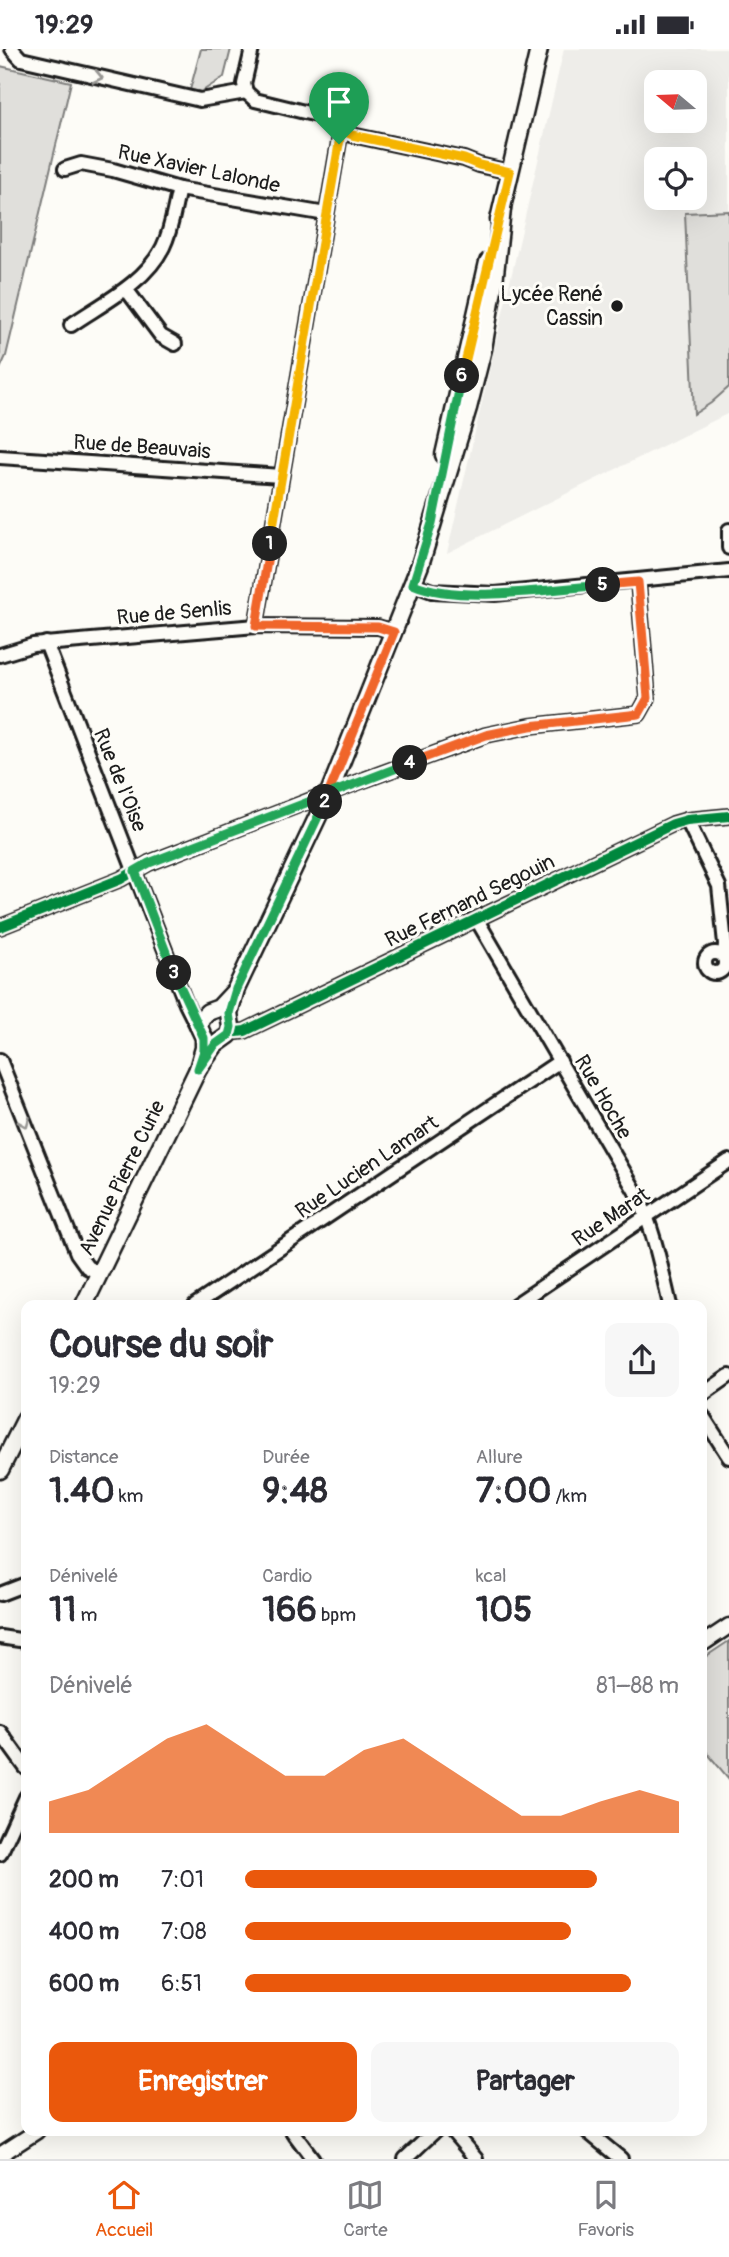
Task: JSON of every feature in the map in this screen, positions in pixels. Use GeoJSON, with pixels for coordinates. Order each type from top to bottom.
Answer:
{"type":"FeatureCollection","features":[{"type":"Feature","properties":{"kind":"main road","name":"Avenue Pierre Curie"},"geometry":{"type":"LineString","coordinates":[[207,1037],[227,1037],[221,1017],[329,793],[413,584],[432,523],[457,395],[539,49]]}},
{"type":"Feature","properties":{"kind":"main road","name":"Avenue Pierre Curie"},"geometry":{"type":"LineString","coordinates":[[87,1300],[198,1069],[207,1037],[201,1019],[221,1017]]}},
{"type":"Feature","properties":{"kind":"main road"},"geometry":{"type":"LineString","coordinates":[[2,1460],[21,1427]]}},
{"type":"Feature","properties":{"kind":"street"},"geometry":{"type":"LineString","coordinates":[[12,49],[21,59],[200,100],[246,92]]}},
{"type":"Feature","properties":{"kind":"street"},"geometry":{"type":"LineString","coordinates":[[251,49],[244,85],[246,92],[255,100],[325,117],[352,135],[464,159],[510,172]]}},
{"type":"Feature","properties":{"kind":"street"},"geometry":{"type":"LineString","coordinates":[[256,626],[341,130]]}},
{"type":"Feature","properties":{"kind":"street","name":"Rue Xavier Lalonde"},"geometry":{"type":"LineString","coordinates":[[65,169],[81,164],[179,189],[326,214]]}},
{"type":"Feature","properties":{"kind":"street"},"geometry":{"type":"LineString","coordinates":[[71,325],[126,289],[153,262],[163,247],[179,189]]}},
{"type":"Feature","properties":{"kind":"street"},"geometry":{"type":"LineString","coordinates":[[126,289],[161,336],[175,344]]}},
{"type":"Feature","properties":{"kind":"street","name":"Rue de Beauvais"},"geometry":{"type":"LineString","coordinates":[[0,457],[281,477]]}},
{"type":"Feature","properties":{"kind":"street"},"geometry":{"type":"LineString","coordinates":[[729,530],[729,548]]}},
{"type":"Feature","properties":{"kind":"street"},"geometry":{"type":"LineString","coordinates":[[413,584],[432,591],[495,594],[729,571]]}},
{"type":"Feature","properties":{"kind":"street"},"geometry":{"type":"LineString","coordinates":[[0,927],[149,863],[486,735],[530,726],[639,714],[648,698],[638,582]]}},
{"type":"Feature","properties":{"kind":"street","name":"Rue de Senlis"},"geometry":{"type":"LineString","coordinates":[[0,656],[46,643],[256,626],[378,627],[394,632]]}},
{"type":"Feature","properties":{"kind":"street","name":"Rue de l'Oise"},"geometry":{"type":"LineString","coordinates":[[46,643],[182,992],[207,1037]]}},
{"type":"Feature","properties":{"kind":"street","name":"Rue Fernand Segouin"},"geometry":{"type":"LineString","coordinates":[[221,1017],[237,1032],[245,1031],[673,824],[729,816]]}},
{"type":"Feature","properties":{"kind":"street"},"geometry":{"type":"LineString","coordinates":[[687,820],[719,885],[724,958]]}},
{"type":"Feature","properties":{"kind":"street","name":"Rue Hoche"},"geometry":{"type":"LineString","coordinates":[[477,920],[637,1194],[648,1216],[669,1300]]}},
{"type":"Feature","properties":{"kind":"street"},"geometry":{"type":"LineString","coordinates":[[191,1009],[221,1017]]}},
{"type":"Feature","properties":{"kind":"street"},"geometry":{"type":"LineString","coordinates":[[0,1060],[77,1253],[87,1267],[100,1274]]}},
{"type":"Feature","properties":{"kind":"street","name":"Rue Lucien Lamart"},"geometry":{"type":"LineString","coordinates":[[202,1300],[560,1061]]}},
{"type":"Feature","properties":{"kind":"street","name":"Rue Marat"},"geometry":{"type":"LineString","coordinates":[[522,1300],[729,1161]]}},
{"type":"Feature","properties":{"kind":"street"},"geometry":{"type":"LineString","coordinates":[[707,1391],[729,1376]]}},
{"type":"Feature","properties":{"kind":"street"},"geometry":{"type":"LineString","coordinates":[[707,1423],[729,1457]]}},
{"type":"Feature","properties":{"kind":"street"},"geometry":{"type":"LineString","coordinates":[[0,1594],[21,1586]]}},
{"type":"Feature","properties":{"kind":"street"},"geometry":{"type":"LineString","coordinates":[[707,1641],[729,1626]]}},
{"type":"Feature","properties":{"kind":"street"},"geometry":{"type":"LineString","coordinates":[[0,1637],[21,1640]]}},
{"type":"Feature","properties":{"kind":"street"},"geometry":{"type":"LineString","coordinates":[[0,1732],[21,1761]]}},
{"type":"Feature","properties":{"kind":"street"},"geometry":{"type":"LineString","coordinates":[[0,1854],[21,1808]]}},
{"type":"Feature","properties":{"kind":"street"},"geometry":{"type":"LineString","coordinates":[[0,2155],[29,2136]]}},
{"type":"Feature","properties":{"kind":"street"},"geometry":{"type":"LineString","coordinates":[[296,2136],[313,2159]]}},
{"type":"Feature","properties":{"kind":"street"},"geometry":{"type":"LineString","coordinates":[[405,2159],[430,2136]]}},
{"type":"Feature","properties":{"kind":"street"},"geometry":{"type":"LineString","coordinates":[[456,2136],[477,2159]]}},
{"type":"Feature","properties":{"kind":"street"},"geometry":{"type":"LineString","coordinates":[[593,2136],[621,2159]]}},
{"type":"Feature","properties":{"kind":"shaded area"},"geometry":{"type":"Polygon","coordinates":[[[201,49],[231,49],[224,77],[201,92],[190,90],[201,49]]]}},
{"type":"Feature","properties":{"kind":"shaded area","name":"Lycée René Cassin"},"geometry":{"type":"Polygon","coordinates":[[[564,49],[729,49],[729,413],[447,553],[564,49]]]}},
{"type":"Feature","properties":{"kind":"shaded area"},"geometry":{"type":"Polygon","coordinates":[[[0,66],[71,82],[6,356],[0,369],[0,66]]]}},
{"type":"Feature","properties":{"kind":"shaded area"},"geometry":{"type":"Polygon","coordinates":[[[729,211],[729,387],[694,414],[685,213],[729,211]]]}},
{"type":"Feature","properties":{"kind":"shaded area"},"geometry":{"type":"Polygon","coordinates":[[[729,1641],[729,1779],[707,1753],[707,1656],[729,1641]]]}},
{"type":"Feature","properties":{"kind":"cycle path"},"geometry":{"type":"LineString","coordinates":[[256,626],[341,130]]}},
{"type":"Feature","properties":{"kind":"cycle path"},"geometry":{"type":"LineString","coordinates":[[0,927],[121,879],[149,863],[486,735],[530,726],[639,714],[648,698],[638,582]]}},
{"type":"Feature","properties":{"kind":"cycle path"},"geometry":{"type":"LineString","coordinates":[[231,1030],[245,1031],[673,824],[729,816]]}},
{"type":"Feature","properties":{"kind":"place","name":"Lycée René Cassin"},"geometry":{"type":"Point","coordinates":[617,306]}},
{"type":"Feature","properties":{"kind":"route"},"geometry":{"type":"LineString","coordinates":[[339,144],[256,626],[378,627],[394,632],[329,793],[236,989],[228,1017],[230,1032],[215,1045],[198,1069],[204,1051],[204,1038],[187,1003],[135,871],[149,863],[329,793],[486,735],[530,726],[639,714],[648,698],[638,582],[495,594],[432,591],[413,584],[432,523],[455,406],[510,172],[464,159],[352,135],[341,130],[339,144]]}}]}
